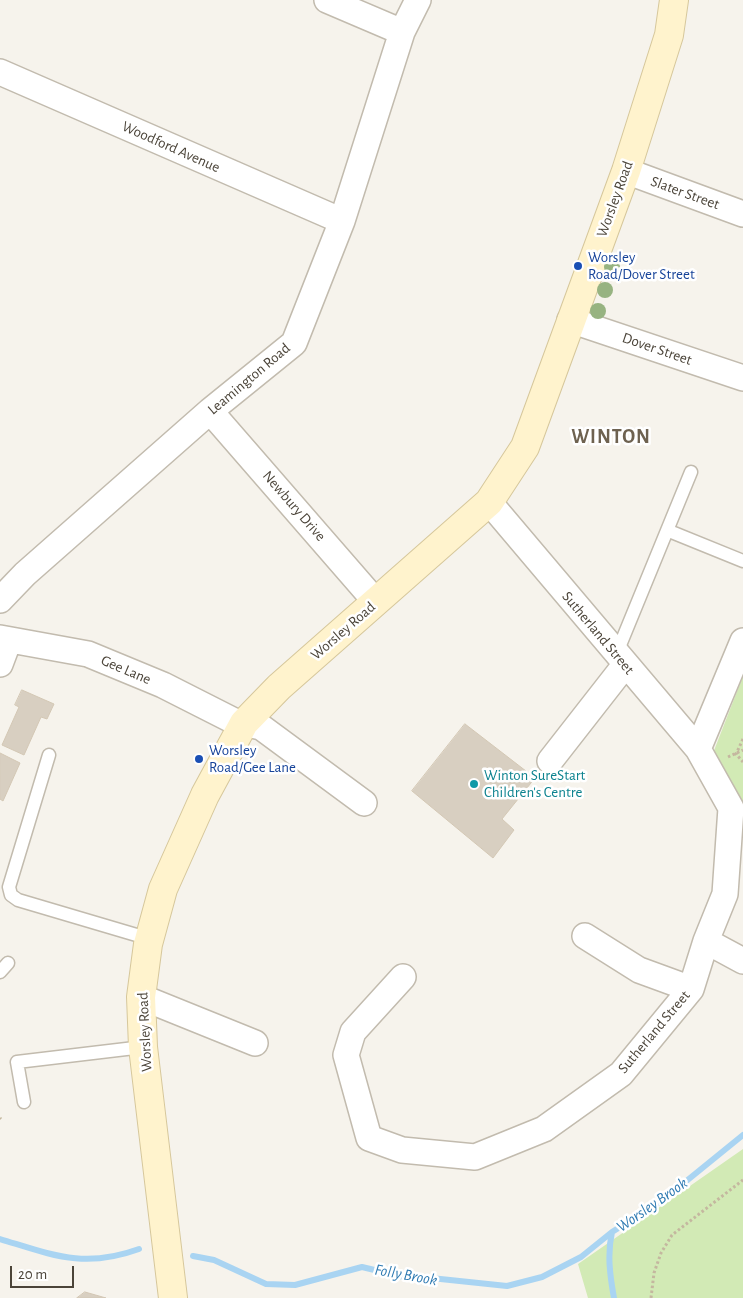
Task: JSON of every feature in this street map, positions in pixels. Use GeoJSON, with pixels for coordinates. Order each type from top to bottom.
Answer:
{"type":"FeatureCollection","features":[{"type":"Feature","properties":{"kind":"main road","name":"Worsley Road"},"geometry":{"type":"LineString","coordinates":[[173,1298],[143,1047],[141,997],[150,939],[167,880],[205,794],[244,723],[279,687],[489,502],[525,447],[626,171],[669,35],[674,0]]}},
{"type":"Feature","properties":{"kind":"street"},"geometry":{"type":"LineString","coordinates":[[327,0],[402,32]]}},
{"type":"Feature","properties":{"kind":"street","name":"Leamington Road"},"geometry":{"type":"LineString","coordinates":[[0,600],[25,574],[210,411],[294,343],[342,221],[402,32],[418,0]]}},
{"type":"Feature","properties":{"kind":"street","name":"Woodford Avenue"},"geometry":{"type":"LineString","coordinates":[[0,72],[342,221]]}},
{"type":"Feature","properties":{"kind":"street","name":"Slater Street"},"geometry":{"type":"LineString","coordinates":[[626,171],[743,214]]}},
{"type":"Feature","properties":{"kind":"street","name":"Dover Street"},"geometry":{"type":"LineString","coordinates":[[570,320],[743,378]]}},
{"type":"Feature","properties":{"kind":"street","name":"Newbury Drive"},"geometry":{"type":"LineString","coordinates":[[210,411],[376,602]]}},
{"type":"Feature","properties":{"kind":"street","name":"Sutherland Street"},"geometry":{"type":"LineString","coordinates":[[403,977],[353,1032],[346,1055],[370,1138],[402,1150],[475,1157],[544,1129],[621,1074],[691,989],[706,940],[725,894],[731,808],[698,749],[489,502]]}},
{"type":"Feature","properties":{"kind":"street"},"geometry":{"type":"LineString","coordinates":[[0,664],[4,639]]}},
{"type":"Feature","properties":{"kind":"street","name":"Gee Lane"},"geometry":{"type":"LineString","coordinates":[[4,639],[88,654],[163,686],[234,721],[261,727],[364,803]]}},
{"type":"Feature","properties":{"kind":"street"},"geometry":{"type":"LineString","coordinates":[[698,749],[743,641]]}},
{"type":"Feature","properties":{"kind":"street"},"geometry":{"type":"LineString","coordinates":[[550,761],[621,660]]}},
{"type":"Feature","properties":{"kind":"street"},"geometry":{"type":"LineString","coordinates":[[585,936],[639,970],[691,989]]}},
{"type":"Feature","properties":{"kind":"street"},"geometry":{"type":"LineString","coordinates":[[706,940],[743,961]]}},
{"type":"Feature","properties":{"kind":"street"},"geometry":{"type":"LineString","coordinates":[[141,997],[255,1043]]}},
{"type":"Feature","properties":{"kind":"lane"},"geometry":{"type":"LineString","coordinates":[[621,660],[691,472]]}},
{"type":"Feature","properties":{"kind":"lane"},"geometry":{"type":"LineString","coordinates":[[669,531],[743,561]]}},
{"type":"Feature","properties":{"kind":"lane"},"geometry":{"type":"LineString","coordinates":[[49,754],[9,887],[11,895],[18,900],[150,939]]}},
{"type":"Feature","properties":{"kind":"lane"},"geometry":{"type":"LineString","coordinates":[[24,1102],[17,1062],[143,1047]]}},
{"type":"Feature","properties":{"kind":"path"},"geometry":{"type":"LineString","coordinates":[[743,739],[736,754],[743,762]]}},
{"type":"Feature","properties":{"kind":"path"},"geometry":{"type":"LineString","coordinates":[[651,1298],[656,1266],[661,1252],[672,1235],[743,1180]]}},
{"type":"Feature","properties":{"kind":"green space"},"geometry":{"type":"Polygon","coordinates":[[[743,676],[743,807],[708,766],[743,676]]]}},
{"type":"Feature","properties":{"kind":"green space"},"geometry":{"type":"Polygon","coordinates":[[[743,1149],[743,1298],[588,1298],[578,1264],[743,1149]]]}},
{"type":"Feature","properties":{"kind":"building"},"geometry":{"type":"Polygon","coordinates":[[[22,690],[54,704],[47,719],[41,717],[24,755],[2,745],[19,707],[15,705],[22,690]]]}},
{"type":"Feature","properties":{"kind":"building","name":"Winton SureStart Children's Centre"},"geometry":{"type":"Polygon","coordinates":[[[465,724],[535,778],[502,819],[514,830],[493,858],[412,791],[465,724]]]}},
{"type":"Feature","properties":{"kind":"building"},"geometry":{"type":"Polygon","coordinates":[[[0,753],[20,763],[3,801],[0,799],[0,753]]]}},
{"type":"Feature","properties":{"kind":"building"},"geometry":{"type":"Polygon","coordinates":[[[85,1292],[106,1298],[77,1298],[85,1292]]]}},
{"type":"Feature","properties":{"kind":"waterway","name":"Worsley Brook"},"geometry":{"type":"LineString","coordinates":[[614,1298],[610,1265],[612,1232],[663,1200],[743,1135]]}},
{"type":"Feature","properties":{"kind":"waterway","name":"Folly Brook"},"geometry":{"type":"LineString","coordinates":[[193,1256],[214,1260],[266,1284],[295,1285],[362,1267],[408,1278],[431,1278],[507,1286],[542,1277],[581,1257],[612,1232]]}},
{"type":"Feature","properties":{"kind":"waterway","name":"Folly Brook"},"geometry":{"type":"LineString","coordinates":[[0,1239],[69,1258],[102,1258],[139,1249]]}},
{"type":"Feature","properties":{"kind":"place","name":"Worsley Road/Dover Street"},"geometry":{"type":"Point","coordinates":[578,266]}},
{"type":"Feature","properties":{"kind":"place","name":"Worsley Road/Gee Lane"},"geometry":{"type":"Point","coordinates":[199,759]}},
{"type":"Feature","properties":{"kind":"place","name":"Winton SureStart Children's Centre"},"geometry":{"type":"Point","coordinates":[474,784]}},
{"type":"Feature","properties":{"kind":"district","name":"WINTON"},"geometry":{"type":"Point","coordinates":[611,437]}}]}
